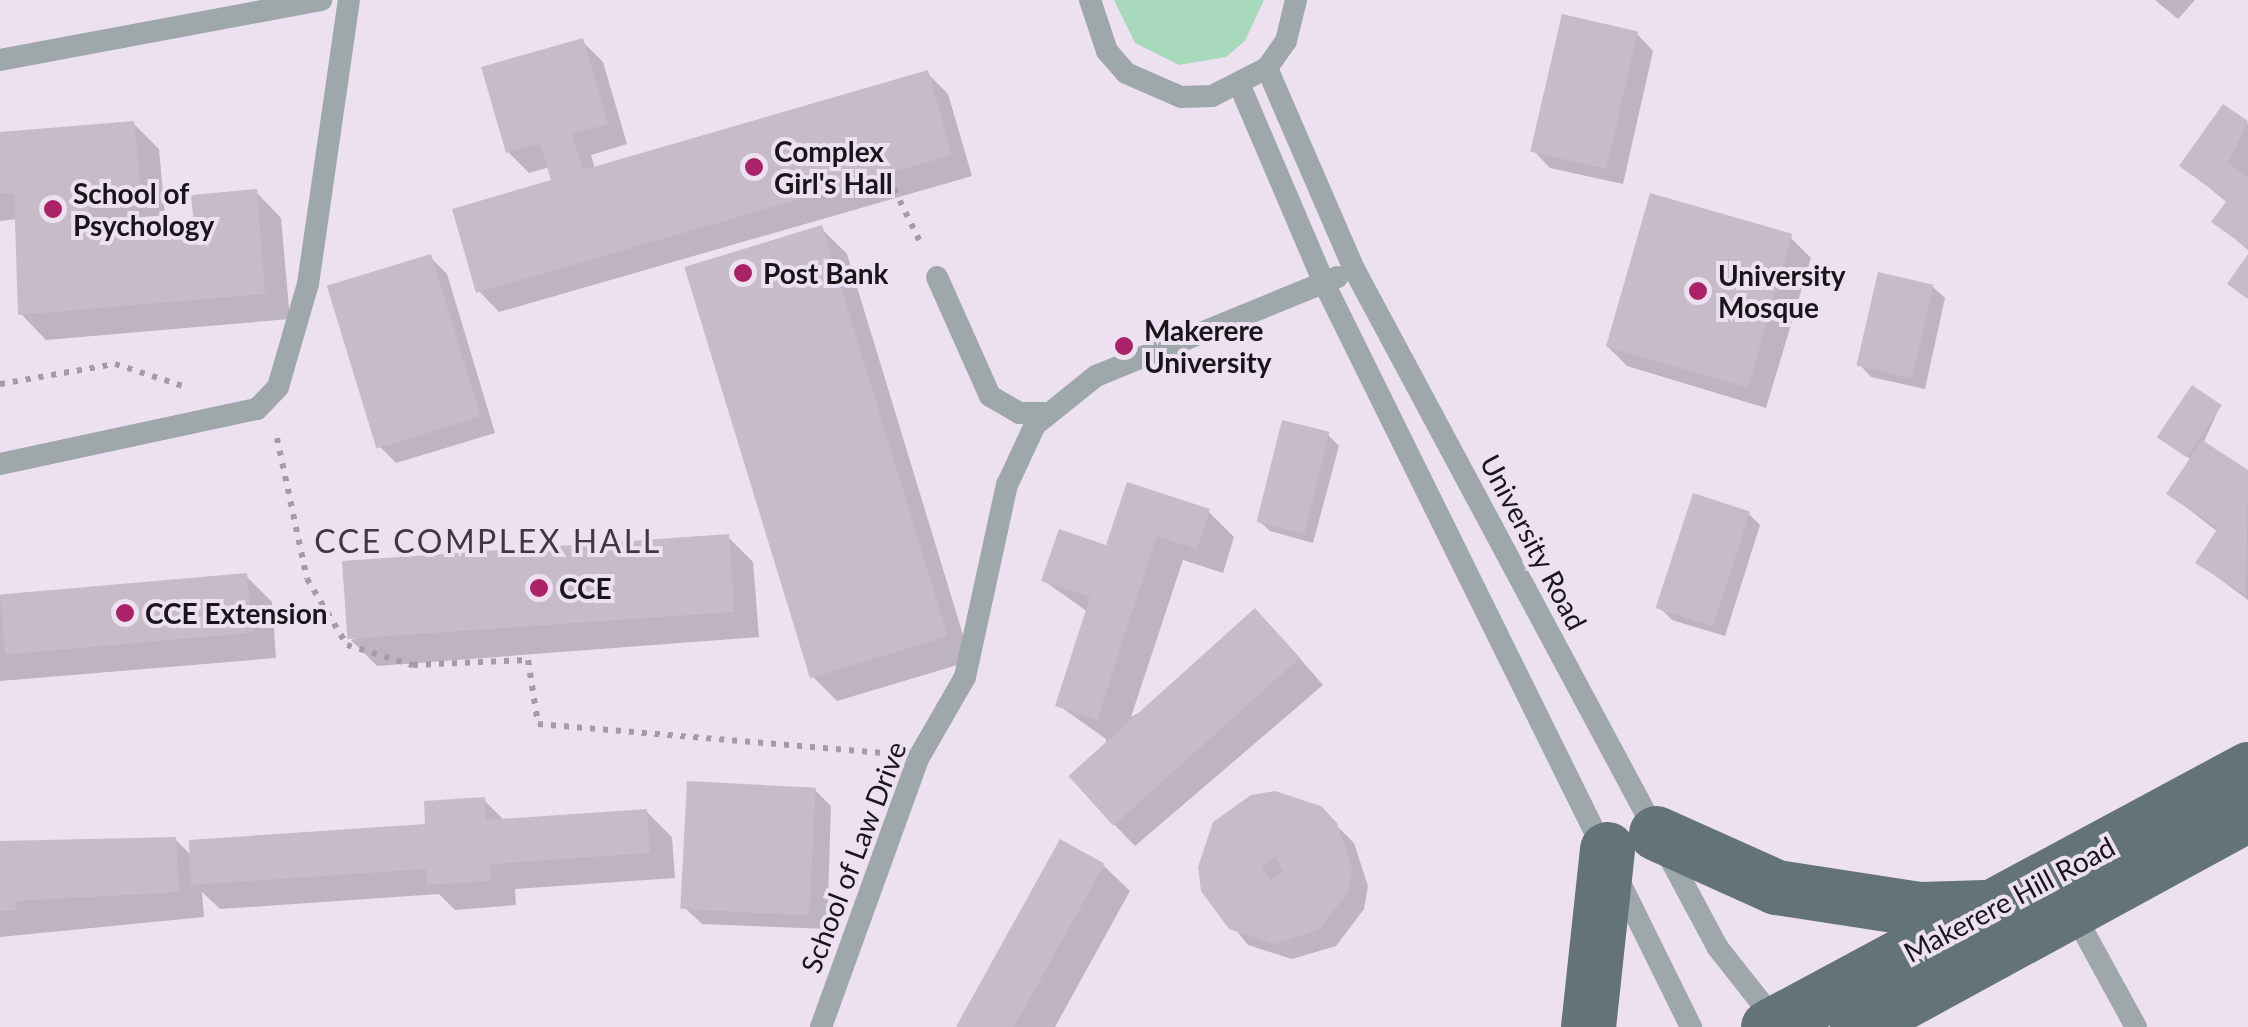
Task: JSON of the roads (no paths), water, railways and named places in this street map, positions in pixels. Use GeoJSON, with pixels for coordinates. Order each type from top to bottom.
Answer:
{"type":"FeatureCollection","features":[{"type":"Feature","properties":{"kind":"main road","name":"Makerere Hill Road"},"geometry":{"type":"LineString","coordinates":[[1775,1025],[2248,769]]}},
{"type":"Feature","properties":{"kind":"main road","name":"Makerere Hill Road"},"geometry":{"type":"LineString","coordinates":[[1857,1027],[2248,814]]}},
{"type":"Feature","properties":{"kind":"main road"},"geometry":{"type":"LineString","coordinates":[[1588,1027],[1632,840],[1776,887],[1920,909],[1996,906]]}},
{"type":"Feature","properties":{"kind":"lane"},"geometry":{"type":"LineString","coordinates":[[0,60],[321,0]]}},
{"type":"Feature","properties":{"kind":"lane"},"geometry":{"type":"LineString","coordinates":[[0,464],[258,409],[278,387],[308,284],[349,0]]}},
{"type":"Feature","properties":{"kind":"lane"},"geometry":{"type":"LineString","coordinates":[[1090,0],[1107,51],[1152,88],[1196,96],[1240,86],[1266,68],[1286,41],[1296,0]]}},
{"type":"Feature","properties":{"kind":"lane","name":"University Road"},"geometry":{"type":"LineString","coordinates":[[1266,68],[1354,268],[1632,840],[1692,1027]]}},
{"type":"Feature","properties":{"kind":"lane","name":"University Road"},"geometry":{"type":"LineString","coordinates":[[1240,86],[1324,283],[1632,840],[1775,1025]]}},
{"type":"Feature","properties":{"kind":"lane","name":"School of Law Drive"},"geometry":{"type":"LineString","coordinates":[[820,1027],[919,756],[964,677],[1007,484],[1047,413],[1096,376],[1354,268]]}},
{"type":"Feature","properties":{"kind":"lane"},"geometry":{"type":"LineString","coordinates":[[937,277],[990,396],[1019,413],[1047,413]]}},
{"type":"Feature","properties":{"kind":"lane"},"geometry":{"type":"LineString","coordinates":[[2073,912],[2136,1027]]}},
{"type":"Feature","properties":{"kind":"place","name":"Complex Girl's Hall"},"geometry":{"type":"Point","coordinates":[754,167]}},
{"type":"Feature","properties":{"kind":"place","name":"School of Psychology"},"geometry":{"type":"Point","coordinates":[53,209]}},
{"type":"Feature","properties":{"kind":"place","name":"Post Bank"},"geometry":{"type":"Point","coordinates":[743,273]}},
{"type":"Feature","properties":{"kind":"place","name":"University Mosque"},"geometry":{"type":"Point","coordinates":[1698,291]}},
{"type":"Feature","properties":{"kind":"place","name":"Makerere University"},"geometry":{"type":"Point","coordinates":[1124,346]}},
{"type":"Feature","properties":{"kind":"place","name":"CCE"},"geometry":{"type":"Point","coordinates":[539,588]}},
{"type":"Feature","properties":{"kind":"place","name":"CCE Extension"},"geometry":{"type":"Point","coordinates":[125,613]}},
{"type":"Feature","properties":{"kind":"district","name":"CCE COMPLEX HALL"},"geometry":{"type":"Point","coordinates":[488,541]}}]}
